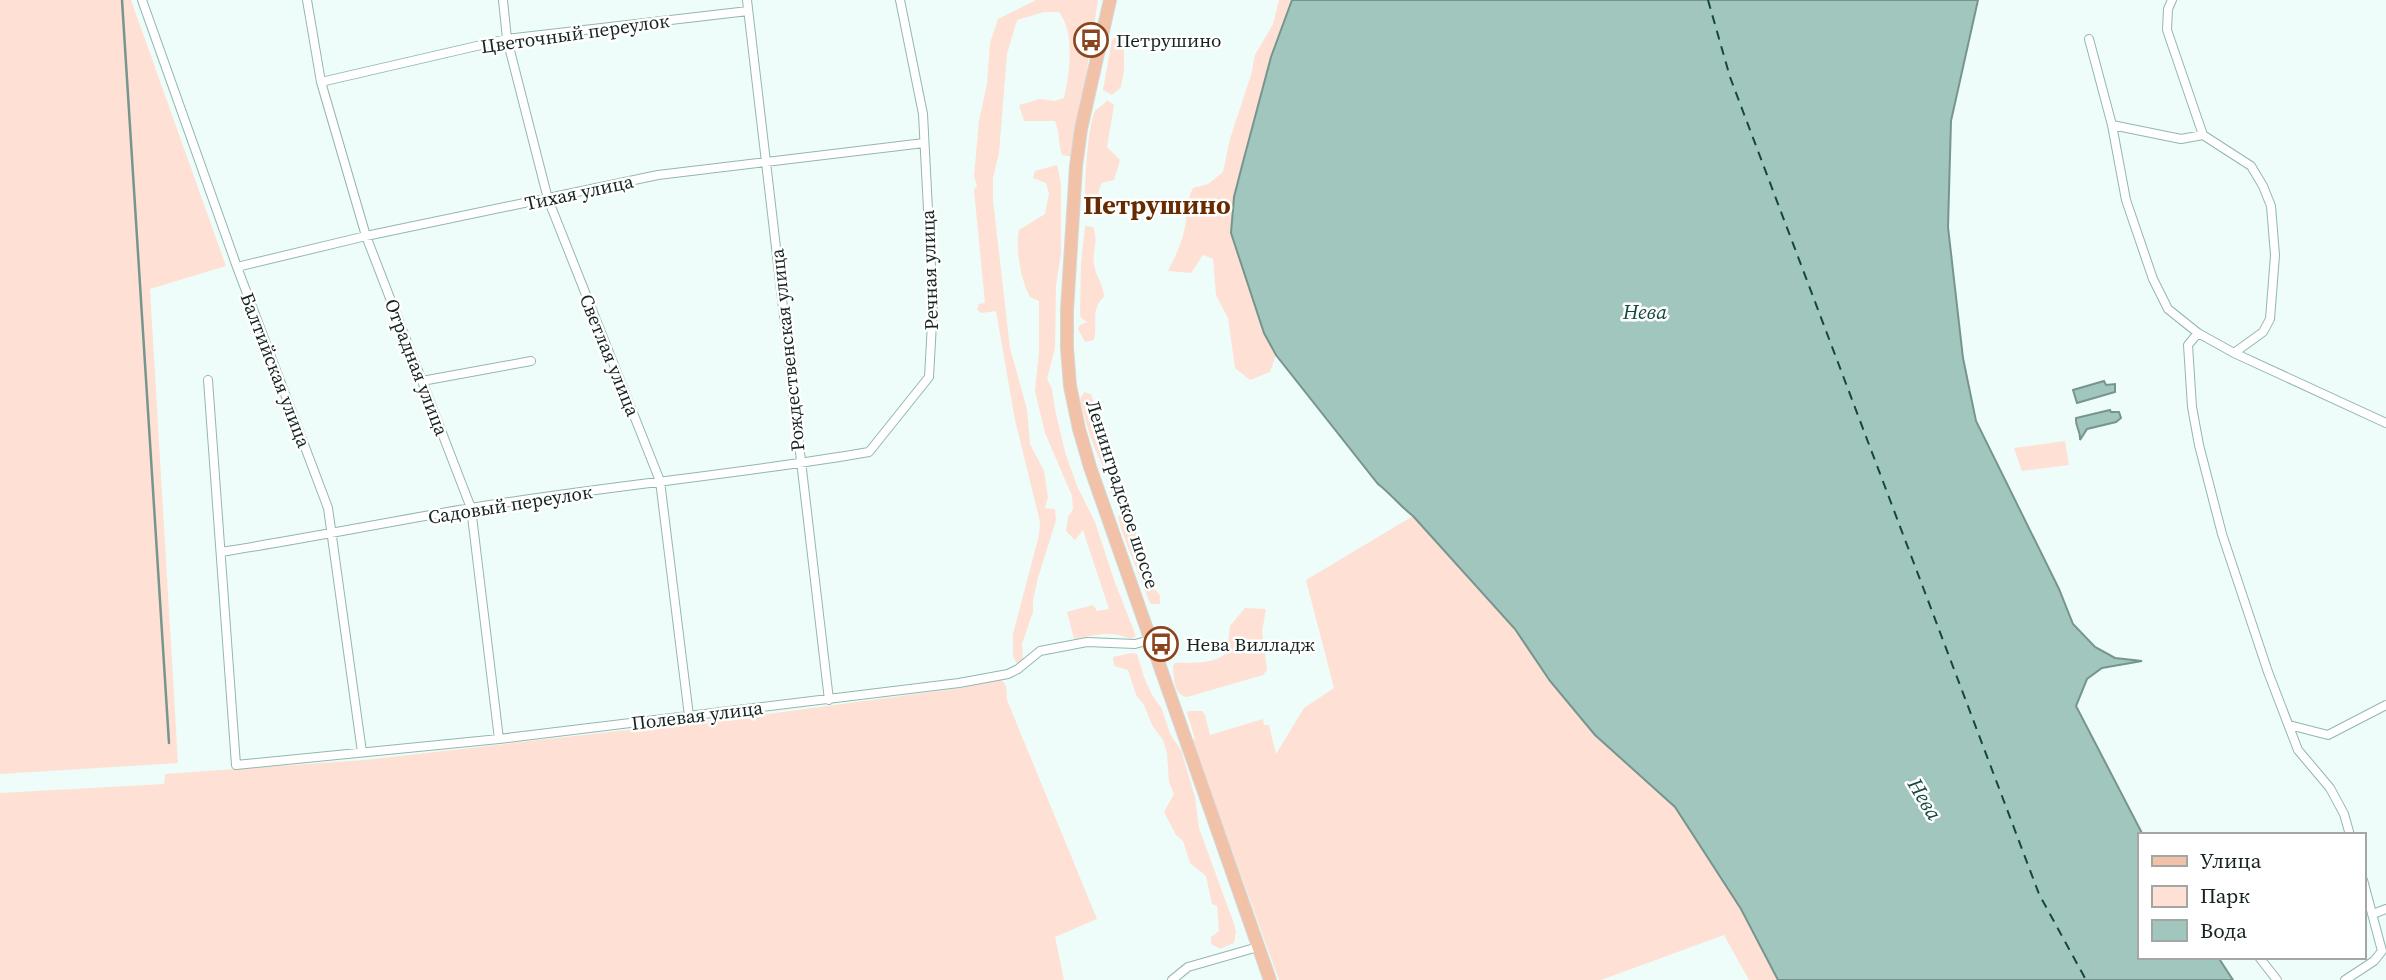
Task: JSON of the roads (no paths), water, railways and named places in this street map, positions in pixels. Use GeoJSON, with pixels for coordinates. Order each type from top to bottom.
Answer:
{"type":"FeatureCollection","features":[{"type":"Feature","properties":{"kind":"main road","name":"Ленинградское шоссе"},"geometry":{"type":"LineString","coordinates":[[1110,0],[1081,129],[1076,166],[1067,310],[1067,360],[1074,407],[1086,454],[1270,980]]}},
{"type":"Feature","properties":{"kind":"street","name":"Балтийская улица"},"geometry":{"type":"LineString","coordinates":[[142,0],[237,267],[328,508],[362,752]]}},
{"type":"Feature","properties":{"kind":"street","name":"Отрадная улица"},"geometry":{"type":"LineString","coordinates":[[307,0],[321,82],[366,236],[471,508],[499,739]]}},
{"type":"Feature","properties":{"kind":"street","name":"Светлая улица"},"geometry":{"type":"LineString","coordinates":[[502,0],[507,39],[548,199],[660,481],[689,716]]}},
{"type":"Feature","properties":{"kind":"street","name":"Рождественская улица"},"geometry":{"type":"LineString","coordinates":[[747,0],[829,700]]}},
{"type":"Feature","properties":{"kind":"street","name":"Речная улица"},"geometry":{"type":"LineString","coordinates":[[800,464],[869,452],[929,377],[933,305],[923,114],[900,0]]}},
{"type":"Feature","properties":{"kind":"street"},"geometry":{"type":"LineString","coordinates":[[2172,0],[2168,9],[2167,30],[2203,135],[2251,166],[2271,206],[2276,255],[2270,319],[2263,332],[2234,353]]}},
{"type":"Feature","properties":{"kind":"street","name":"Цветочный переулок"},"geometry":{"type":"LineString","coordinates":[[321,82],[507,39],[748,10]]}},
{"type":"Feature","properties":{"kind":"street"},"geometry":{"type":"LineString","coordinates":[[2089,39],[2112,125],[2126,200],[2153,279],[2168,309],[2198,333],[2234,353],[2386,423]]}},
{"type":"Feature","properties":{"kind":"street"},"geometry":{"type":"LineString","coordinates":[[2112,125],[2181,139],[2203,135]]}},
{"type":"Feature","properties":{"kind":"street","name":"Тихая улица"},"geometry":{"type":"LineString","coordinates":[[237,267],[366,236],[658,175],[924,143]]}},
{"type":"Feature","properties":{"kind":"street"},"geometry":{"type":"LineString","coordinates":[[2198,333],[2188,345],[2192,407],[2222,534],[2268,672],[2298,750],[2330,788],[2344,814],[2349,833]]}},
{"type":"Feature","properties":{"kind":"street"},"geometry":{"type":"LineString","coordinates":[[422,381],[531,361]]}},
{"type":"Feature","properties":{"kind":"street"},"geometry":{"type":"LineString","coordinates":[[208,380],[220,552]]}},
{"type":"Feature","properties":{"kind":"street","name":"Садовый переулок"},"geometry":{"type":"LineString","coordinates":[[220,552],[471,508],[800,464]]}},
{"type":"Feature","properties":{"kind":"street","name":"Полевая улица"},"geometry":{"type":"LineString","coordinates":[[220,552],[236,765],[499,739],[959,683],[1008,674],[1040,651],[1087,642],[1135,644],[1150,640]]}},
{"type":"Feature","properties":{"kind":"street"},"geometry":{"type":"LineString","coordinates":[[2288,725],[2328,736],[2386,705]]}},
{"type":"Feature","properties":{"kind":"street"},"geometry":{"type":"LineString","coordinates":[[2344,980],[2374,961],[2382,951],[2365,887]]}},
{"type":"Feature","properties":{"kind":"street"},"geometry":{"type":"LineString","coordinates":[[2373,914],[2386,909]]}},
{"type":"Feature","properties":{"kind":"street"},"geometry":{"type":"LineString","coordinates":[[1172,980],[1188,967],[1258,947]]}},
{"type":"Feature","properties":{"kind":"street"},"geometry":{"type":"LineString","coordinates":[[2261,959],[2277,980]]}},
{"type":"Feature","properties":{"kind":"water","name":"Нева"},"geometry":{"type":"Polygon","coordinates":[[[1292,0],[1978,0],[1951,121],[1948,227],[1963,358],[1976,421],[2059,589],[2073,624],[2095,647],[2115,658],[2142,661],[2102,668],[2087,679],[2076,706],[2142,833],[2138,833],[2138,959],[2219,959],[2233,980],[1778,980],[1741,909],[1675,807],[1595,735],[1550,681],[1515,629],[1413,516],[1378,484],[1276,355],[1264,333],[1231,233],[1234,197],[1271,57],[1292,0]]]}},
{"type":"Feature","properties":{"kind":"water"},"geometry":{"type":"Polygon","coordinates":[[[2104,381],[2106,385],[2115,384],[2115,392],[2077,403],[2073,390],[2104,381]]]}},
{"type":"Feature","properties":{"kind":"water"},"geometry":{"type":"Polygon","coordinates":[[[2110,410],[2119,412],[2121,418],[2116,422],[2087,429],[2080,440],[2076,418],[2110,410]]]}},
{"type":"Feature","properties":{"kind":"waterway"},"geometry":{"type":"LineString","coordinates":[[122,0],[169,743]]}},
{"type":"Feature","properties":{"kind":"place","name":"Петрушино"},"geometry":{"type":"Point","coordinates":[1091,40]}},
{"type":"Feature","properties":{"kind":"place","name":"Нева Вилладж"},"geometry":{"type":"Point","coordinates":[1161,644]}},
{"type":"Feature","properties":{"kind":"district","name":"Петрушино"},"geometry":{"type":"Point","coordinates":[1157,205]}}]}
